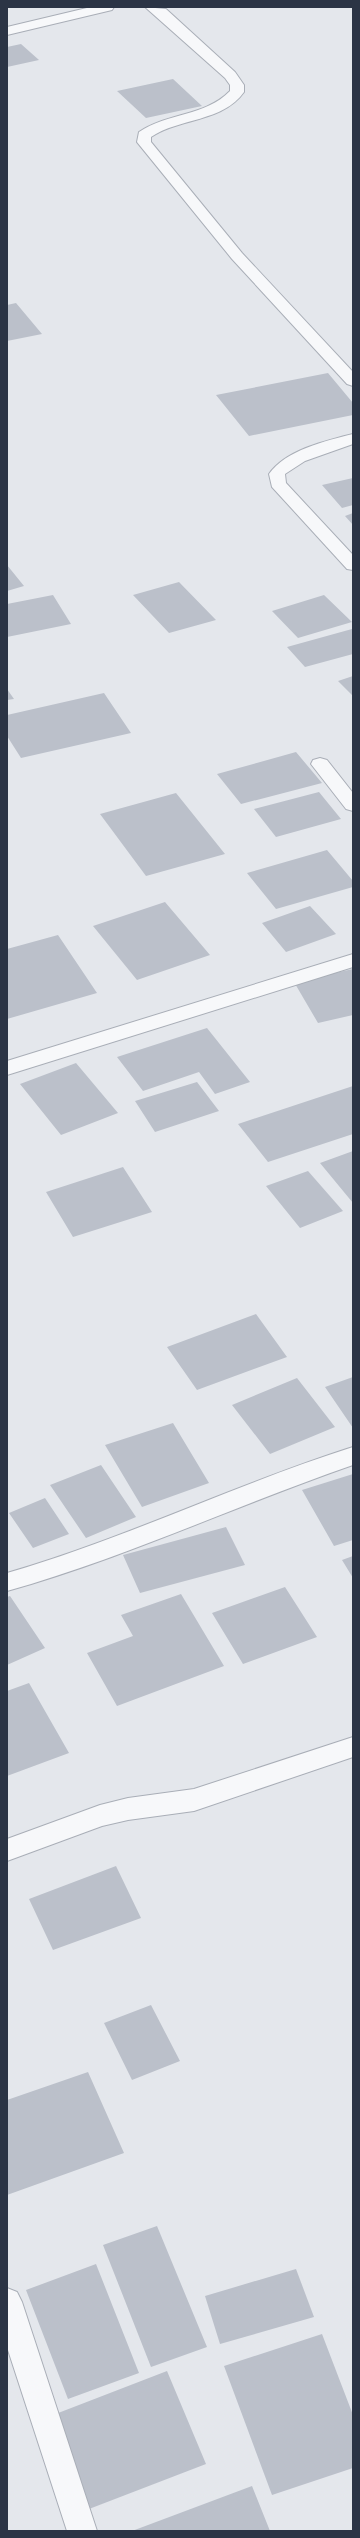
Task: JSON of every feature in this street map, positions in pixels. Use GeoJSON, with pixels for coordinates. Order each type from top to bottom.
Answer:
{"type":"FeatureCollection","features":[{"type":"Feature","properties":{"kind":"street"},"geometry":{"type":"LineString","coordinates":[[7,32],[107,7]]}},
{"type":"Feature","properties":{"kind":"street"},"geometry":{"type":"LineString","coordinates":[[152,7],[161,12],[230,75],[238,85],[237,92],[226,102],[180,120],[152,128],[144,135],[144,142],[237,256],[353,381]]}},
{"type":"Feature","properties":{"kind":"street"},"geometry":{"type":"LineString","coordinates":[[353,439],[296,459],[282,467],[277,474],[278,484],[353,565]]}},
{"type":"Feature","properties":{"kind":"street"},"geometry":{"type":"LineString","coordinates":[[320,764],[353,805]]}},
{"type":"Feature","properties":{"kind":"street"},"geometry":{"type":"LineString","coordinates":[[7,1068],[353,960]]}},
{"type":"Feature","properties":{"kind":"street"},"geometry":{"type":"LineString","coordinates":[[7,1582],[53,1569],[263,1488],[353,1456]]}},
{"type":"Feature","properties":{"kind":"street"},"geometry":{"type":"LineString","coordinates":[[7,1850],[100,1816],[128,1809],[194,1800],[353,1747]]}},
{"type":"Feature","properties":{"kind":"street"},"geometry":{"type":"LineString","coordinates":[[7,2302],[82,2531]]}},
{"type":"Feature","properties":{"kind":"building"},"geometry":{"type":"Polygon","coordinates":[[[21,44],[39,60],[7,67],[7,47],[21,44]]]}},
{"type":"Feature","properties":{"kind":"building"},"geometry":{"type":"Polygon","coordinates":[[[173,79],[202,106],[146,118],[117,91],[173,79]]]}},
{"type":"Feature","properties":{"kind":"building"},"geometry":{"type":"Polygon","coordinates":[[[16,303],[42,334],[7,341],[7,305],[16,303]]]}},
{"type":"Feature","properties":{"kind":"building"},"geometry":{"type":"Polygon","coordinates":[[[328,373],[353,403],[353,415],[249,436],[216,395],[328,373]]]}},
{"type":"Feature","properties":{"kind":"building"},"geometry":{"type":"Polygon","coordinates":[[[353,478],[353,505],[342,508],[322,485],[353,478]]]}},
{"type":"Feature","properties":{"kind":"building"},"geometry":{"type":"Polygon","coordinates":[[[353,513],[353,525],[345,516],[353,513]]]}},
{"type":"Feature","properties":{"kind":"building"},"geometry":{"type":"Polygon","coordinates":[[[7,565],[24,586],[7,591],[7,565]]]}},
{"type":"Feature","properties":{"kind":"building"},"geometry":{"type":"Polygon","coordinates":[[[179,582],[216,620],[169,633],[133,595],[179,582]]]}},
{"type":"Feature","properties":{"kind":"building"},"geometry":{"type":"Polygon","coordinates":[[[53,595],[71,624],[7,637],[7,604],[53,595]]]}},
{"type":"Feature","properties":{"kind":"building"},"geometry":{"type":"Polygon","coordinates":[[[324,595],[352,622],[298,638],[272,611],[324,595]]]}},
{"type":"Feature","properties":{"kind":"building"},"geometry":{"type":"Polygon","coordinates":[[[352,629],[353,654],[305,667],[287,647],[352,629]]]}},
{"type":"Feature","properties":{"kind":"building"},"geometry":{"type":"Polygon","coordinates":[[[353,676],[353,696],[338,681],[353,676]]]}},
{"type":"Feature","properties":{"kind":"building"},"geometry":{"type":"Polygon","coordinates":[[[7,689],[14,699],[7,700],[7,689]]]}},
{"type":"Feature","properties":{"kind":"building"},"geometry":{"type":"Polygon","coordinates":[[[104,693],[131,733],[21,758],[7,736],[7,715],[104,693]]]}},
{"type":"Feature","properties":{"kind":"building"},"geometry":{"type":"Polygon","coordinates":[[[296,752],[322,783],[241,804],[217,774],[296,752]]]}},
{"type":"Feature","properties":{"kind":"building"},"geometry":{"type":"Polygon","coordinates":[[[319,792],[341,819],[276,837],[254,809],[319,792]]]}},
{"type":"Feature","properties":{"kind":"building"},"geometry":{"type":"Polygon","coordinates":[[[176,793],[225,854],[146,876],[100,814],[176,793]]]}},
{"type":"Feature","properties":{"kind":"building"},"geometry":{"type":"Polygon","coordinates":[[[327,850],[353,881],[353,887],[276,909],[247,873],[327,850]]]}},
{"type":"Feature","properties":{"kind":"building"},"geometry":{"type":"Polygon","coordinates":[[[165,902],[210,955],[137,980],[93,926],[165,902]]]}},
{"type":"Feature","properties":{"kind":"building"},"geometry":{"type":"Polygon","coordinates":[[[310,906],[336,934],[286,952],[262,923],[310,906]]]}},
{"type":"Feature","properties":{"kind":"building"},"geometry":{"type":"Polygon","coordinates":[[[58,935],[97,993],[7,1019],[7,949],[58,935]]]}},
{"type":"Feature","properties":{"kind":"building"},"geometry":{"type":"Polygon","coordinates":[[[353,969],[353,1015],[318,1023],[294,982],[353,969]]]}},
{"type":"Feature","properties":{"kind":"building"},"geometry":{"type":"Polygon","coordinates":[[[207,1028],[250,1082],[215,1094],[199,1072],[143,1091],[117,1057],[207,1028]]]}},
{"type":"Feature","properties":{"kind":"building"},"geometry":{"type":"Polygon","coordinates":[[[76,1063],[118,1113],[61,1135],[20,1084],[76,1063]]]}},
{"type":"Feature","properties":{"kind":"building"},"geometry":{"type":"Polygon","coordinates":[[[197,1082],[219,1111],[155,1132],[135,1101],[197,1082]]]}},
{"type":"Feature","properties":{"kind":"building"},"geometry":{"type":"Polygon","coordinates":[[[353,1086],[353,1134],[268,1162],[238,1124],[353,1086]]]}},
{"type":"Feature","properties":{"kind":"building"},"geometry":{"type":"Polygon","coordinates":[[[353,1151],[353,1203],[320,1163],[353,1151]]]}},
{"type":"Feature","properties":{"kind":"building"},"geometry":{"type":"Polygon","coordinates":[[[123,1167],[152,1212],[73,1237],[46,1192],[123,1167]]]}},
{"type":"Feature","properties":{"kind":"building"},"geometry":{"type":"Polygon","coordinates":[[[308,1171],[343,1211],[300,1228],[266,1186],[308,1171]]]}},
{"type":"Feature","properties":{"kind":"building"},"geometry":{"type":"Polygon","coordinates":[[[256,1314],[287,1357],[197,1390],[167,1347],[256,1314]]]}},
{"type":"Feature","properties":{"kind":"building"},"geometry":{"type":"Polygon","coordinates":[[[353,1377],[353,1428],[325,1387],[353,1377]]]}},
{"type":"Feature","properties":{"kind":"building"},"geometry":{"type":"Polygon","coordinates":[[[297,1378],[335,1427],[270,1454],[232,1405],[297,1378]]]}},
{"type":"Feature","properties":{"kind":"building"},"geometry":{"type":"Polygon","coordinates":[[[173,1423],[209,1483],[142,1507],[105,1445],[173,1423]]]}},
{"type":"Feature","properties":{"kind":"building"},"geometry":{"type":"Polygon","coordinates":[[[101,1465],[136,1517],[86,1538],[50,1485],[101,1465]]]}},
{"type":"Feature","properties":{"kind":"building"},"geometry":{"type":"Polygon","coordinates":[[[353,1474],[353,1540],[334,1546],[302,1490],[353,1474]]]}},
{"type":"Feature","properties":{"kind":"building"},"geometry":{"type":"Polygon","coordinates":[[[45,1498],[69,1534],[33,1548],[9,1513],[45,1498]]]}},
{"type":"Feature","properties":{"kind":"building"},"geometry":{"type":"Polygon","coordinates":[[[226,1527],[245,1565],[140,1593],[123,1555],[226,1527]]]}},
{"type":"Feature","properties":{"kind":"building"},"geometry":{"type":"Polygon","coordinates":[[[353,1556],[353,1578],[342,1560],[353,1556]]]}},
{"type":"Feature","properties":{"kind":"building"},"geometry":{"type":"Polygon","coordinates":[[[285,1587],[317,1637],[243,1664],[212,1613],[285,1587]]]}},
{"type":"Feature","properties":{"kind":"building"},"geometry":{"type":"Polygon","coordinates":[[[181,1594],[224,1666],[117,1706],[87,1653],[133,1636],[121,1615],[181,1594]]]}},
{"type":"Feature","properties":{"kind":"building"},"geometry":{"type":"Polygon","coordinates":[[[10,1596],[45,1648],[7,1665],[7,1597],[10,1596]]]}},
{"type":"Feature","properties":{"kind":"building"},"geometry":{"type":"Polygon","coordinates":[[[29,1683],[69,1753],[7,1776],[7,1691],[29,1683]]]}},
{"type":"Feature","properties":{"kind":"building"},"geometry":{"type":"Polygon","coordinates":[[[116,1866],[141,1918],[53,1950],[29,1899],[116,1866]]]}},
{"type":"Feature","properties":{"kind":"building"},"geometry":{"type":"Polygon","coordinates":[[[151,2005],[180,2061],[132,2080],[104,2023],[151,2005]]]}},
{"type":"Feature","properties":{"kind":"building"},"geometry":{"type":"Polygon","coordinates":[[[88,2072],[124,2153],[7,2195],[7,2100],[88,2072]]]}},
{"type":"Feature","properties":{"kind":"building"},"geometry":{"type":"Polygon","coordinates":[[[157,2226],[207,2347],[151,2367],[103,2245],[157,2226]]]}},
{"type":"Feature","properties":{"kind":"building"},"geometry":{"type":"Polygon","coordinates":[[[96,2264],[139,2373],[68,2399],[26,2290],[96,2264]]]}},
{"type":"Feature","properties":{"kind":"building"},"geometry":{"type":"Polygon","coordinates":[[[296,2269],[314,2317],[220,2344],[205,2296],[296,2269]]]}},
{"type":"Feature","properties":{"kind":"building"},"geometry":{"type":"Polygon","coordinates":[[[322,2334],[353,2415],[353,2468],[272,2495],[224,2366],[322,2334]]]}},
{"type":"Feature","properties":{"kind":"building"},"geometry":{"type":"Polygon","coordinates":[[[167,2371],[206,2464],[89,2509],[53,2415],[167,2371]]]}},
{"type":"Feature","properties":{"kind":"building"},"geometry":{"type":"Polygon","coordinates":[[[252,2486],[270,2531],[132,2531],[252,2486]]]}}]}
